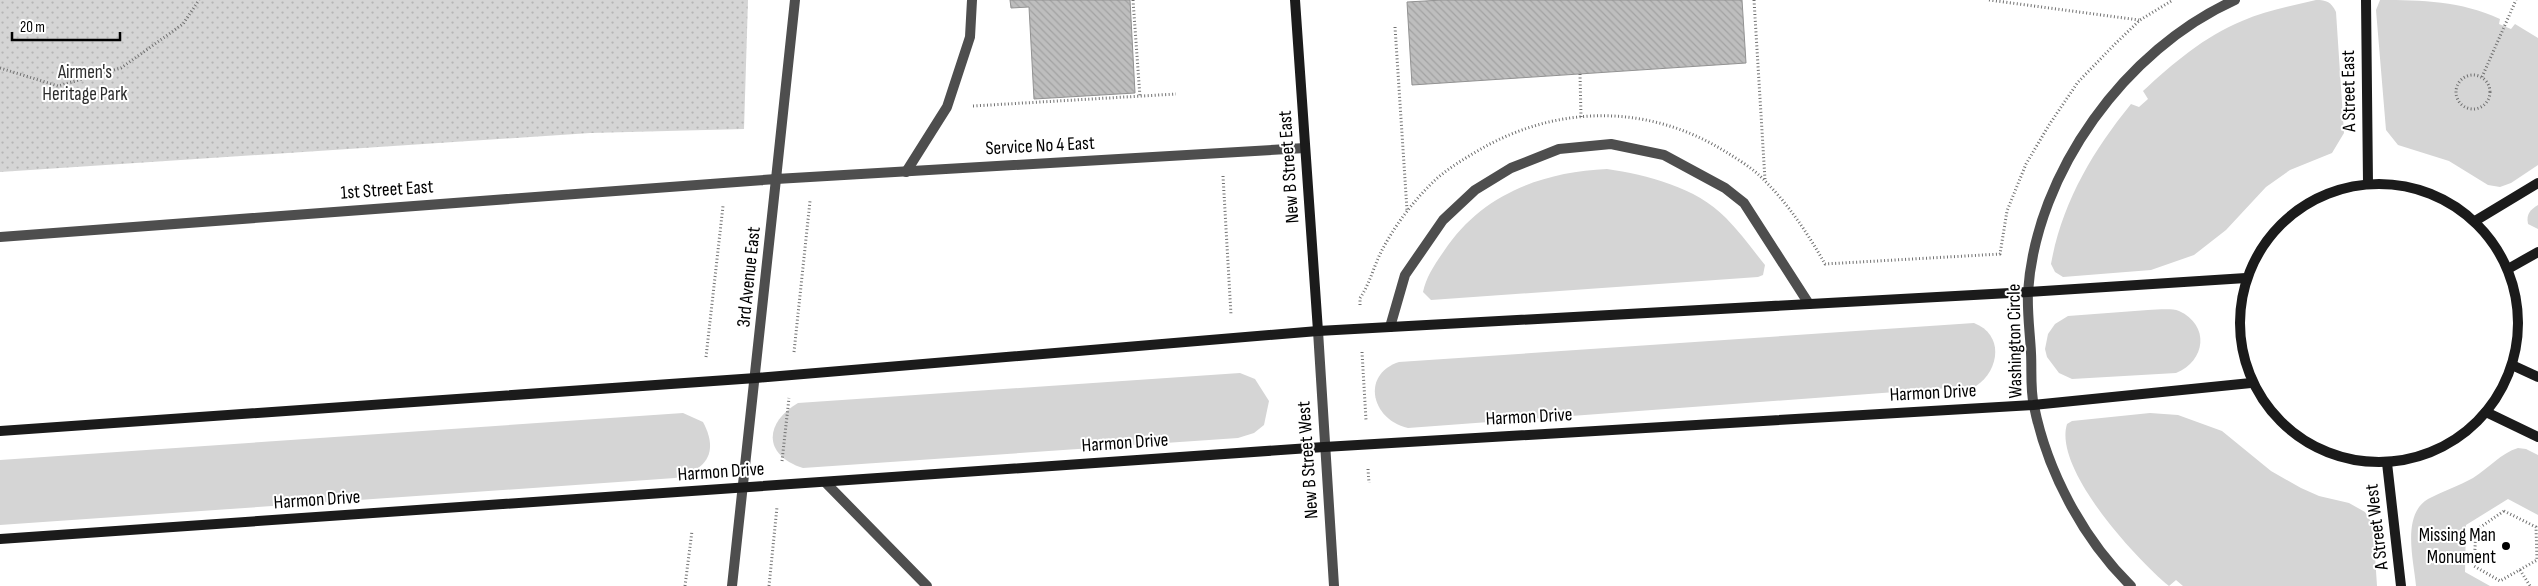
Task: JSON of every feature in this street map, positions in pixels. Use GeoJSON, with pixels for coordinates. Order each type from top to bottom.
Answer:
{"type":"FeatureCollection","features":[{"type":"Feature","properties":{"kind":"street","name":"3rd Avenue East"},"geometry":{"type":"LineString","coordinates":[[732,586],[756,378],[795,0]]}},
{"type":"Feature","properties":{"kind":"street"},"geometry":{"type":"LineString","coordinates":[[906,172],[947,107],[970,37],[972,0]]}},
{"type":"Feature","properties":{"kind":"street","name":"New B Street East"},"geometry":{"type":"LineString","coordinates":[[1295,0],[1318,331]]}},
{"type":"Feature","properties":{"kind":"street","name":"Washington Circle"},"geometry":{"type":"LineString","coordinates":[[2131,586],[2086,532],[2054,471],[2034,405],[2028,292],[2036,247],[2050,202],[2068,160],[2092,120],[2121,84],[2155,52],[2192,24],[2235,0]]}},
{"type":"Feature","properties":{"kind":"street","name":"A Street East"},"geometry":{"type":"LineString","coordinates":[[2366,0],[2368,183]]}},
{"type":"Feature","properties":{"kind":"street"},"geometry":{"type":"LineString","coordinates":[[1390,327],[1405,275],[1443,220],[1475,190],[1511,168],[1559,148],[1612,144],[1664,155],[1725,188],[1744,203],[1809,304]]}},
{"type":"Feature","properties":{"kind":"street","name":"Service No 4 East"},"geometry":{"type":"LineString","coordinates":[[776,179],[1305,148]]}},
{"type":"Feature","properties":{"kind":"street","name":"1st Street East"},"geometry":{"type":"LineString","coordinates":[[0,237],[776,179]]}},
{"type":"Feature","properties":{"kind":"street"},"geometry":{"type":"LineString","coordinates":[[2368,183],[2407,185],[2434,194],[2444,198],[2475,221],[2494,243],[2508,269],[2518,316],[2512,365],[2486,412],[2458,438],[2424,456],[2387,463],[2332,456],[2285,427],[2252,383],[2238,331],[2246,278],[2273,231],[2316,197],[2368,183]]}},
{"type":"Feature","properties":{"kind":"street"},"geometry":{"type":"LineString","coordinates":[[2475,221],[2538,183]]}},
{"type":"Feature","properties":{"kind":"street"},"geometry":{"type":"LineString","coordinates":[[2508,269],[2538,252]]}},
{"type":"Feature","properties":{"kind":"street"},"geometry":{"type":"LineString","coordinates":[[0,431],[756,378],[1361,328],[2028,292],[2246,278]]}},
{"type":"Feature","properties":{"kind":"street","name":"New B Street West"},"geometry":{"type":"LineString","coordinates":[[1318,331],[1334,586]]}},
{"type":"Feature","properties":{"kind":"street"},"geometry":{"type":"LineString","coordinates":[[2512,365],[2538,377]]}},
{"type":"Feature","properties":{"kind":"street","name":"Harmon Drive"},"geometry":{"type":"LineString","coordinates":[[0,539],[1367,444],[2034,405],[2252,383]]}},
{"type":"Feature","properties":{"kind":"street"},"geometry":{"type":"LineString","coordinates":[[2486,412],[2538,437]]}},
{"type":"Feature","properties":{"kind":"street","name":"A Street West"},"geometry":{"type":"LineString","coordinates":[[2387,463],[2401,586]]}},
{"type":"Feature","properties":{"kind":"street"},"geometry":{"type":"LineString","coordinates":[[825,482],[926,586]]}},
{"type":"Feature","properties":{"kind":"path"},"geometry":{"type":"LineString","coordinates":[[0,68],[58,86],[121,68],[183,24],[199,0]]}},
{"type":"Feature","properties":{"kind":"path"},"geometry":{"type":"LineString","coordinates":[[1133,0],[1140,97]]}},
{"type":"Feature","properties":{"kind":"path"},"geometry":{"type":"LineString","coordinates":[[1754,0],[1765,180]]}},
{"type":"Feature","properties":{"kind":"path"},"geometry":{"type":"LineString","coordinates":[[1989,0],[2140,20]]}},
{"type":"Feature","properties":{"kind":"path"},"geometry":{"type":"LineString","coordinates":[[1369,483],[1360,298],[1366,289],[1380,254],[1407,210],[1432,183],[1454,165],[1486,146],[1534,124],[1597,115],[1634,118],[1658,122],[1714,144],[1765,180],[1797,219],[1825,264],[2000,254],[2007,211],[2026,164],[2078,82],[2140,20],[2173,0]]}},
{"type":"Feature","properties":{"kind":"path"},"geometry":{"type":"LineString","coordinates":[[2482,77],[2516,0]]}},
{"type":"Feature","properties":{"kind":"path"},"geometry":{"type":"LineString","coordinates":[[1396,27],[1407,210]]}},
{"type":"Feature","properties":{"kind":"path"},"geometry":{"type":"LineString","coordinates":[[1580,74],[1581,117]]}},
{"type":"Feature","properties":{"kind":"path"},"geometry":{"type":"LineString","coordinates":[[2471,74],[2482,77],[2489,85],[2490,91],[2487,102],[2477,108],[2466,107],[2456,94],[2458,83],[2471,74]]}},
{"type":"Feature","properties":{"kind":"path"},"geometry":{"type":"LineString","coordinates":[[947,107],[1176,94]]}},
{"type":"Feature","properties":{"kind":"path"},"geometry":{"type":"LineString","coordinates":[[1222,153],[1232,320]]}},
{"type":"Feature","properties":{"kind":"path"},"geometry":{"type":"LineString","coordinates":[[706,357],[721,214],[729,182]]}},
{"type":"Feature","properties":{"kind":"path"},"geometry":{"type":"LineString","coordinates":[[2504,511],[2536,527],[2537,560],[2520,570],[2500,581],[2474,566],[2476,530],[2504,511]]}},
{"type":"Feature","properties":{"kind":"path"},"geometry":{"type":"LineString","coordinates":[[686,586],[692,531]]}},
{"type":"Feature","properties":{"kind":"path"},"geometry":{"type":"LineString","coordinates":[[2520,570],[2530,586]]}},
{"type":"Feature","properties":{"kind":"green space","name":"Airmen's Heritage Park"},"geometry":{"type":"Polygon","coordinates":[[[0,0],[748,0],[744,129],[590,133],[0,172],[0,0]]]}},
{"type":"Feature","properties":{"kind":"green space"},"geometry":{"type":"Polygon","coordinates":[[[2316,0],[2328,2],[2336,12],[2344,133],[2332,153],[2290,170],[2266,187],[2226,230],[2194,255],[2151,270],[2063,277],[2055,272],[2051,264],[2056,242],[2080,179],[2091,160],[2131,104],[2139,107],[2148,99],[2143,91],[2190,52],[2228,27],[2260,14],[2316,0]]]}},
{"type":"Feature","properties":{"kind":"green space"},"geometry":{"type":"Polygon","coordinates":[[[2380,0],[2426,1],[2471,8],[2500,19],[2499,24],[2511,29],[2515,24],[2538,38],[2538,165],[2511,183],[2500,187],[2488,185],[2449,161],[2398,145],[2386,130],[2376,10],[2380,0]]]}},
{"type":"Feature","properties":{"kind":"green space"},"geometry":{"type":"Polygon","coordinates":[[[1607,169],[1670,184],[1686,190],[1714,207],[1736,229],[1765,265],[1763,275],[1758,277],[1431,300],[1423,292],[1426,281],[1444,251],[1476,215],[1494,201],[1536,181],[1559,175],[1607,169]]]}},
{"type":"Feature","properties":{"kind":"green space"},"geometry":{"type":"Polygon","coordinates":[[[2538,205],[2538,229],[2528,224],[2528,218],[2529,213],[2538,205]]]}},
{"type":"Feature","properties":{"kind":"green space"},"geometry":{"type":"Polygon","coordinates":[[[2168,309],[2179,311],[2189,317],[2196,325],[2200,334],[2198,352],[2186,367],[2176,373],[2072,379],[2059,373],[2047,357],[2045,349],[2048,334],[2055,324],[2068,316],[2168,309]]]}},
{"type":"Feature","properties":{"kind":"green space"},"geometry":{"type":"Polygon","coordinates":[[[1974,323],[1991,336],[1995,353],[1994,363],[1990,372],[1976,386],[1408,428],[1386,416],[1379,407],[1375,397],[1375,386],[1379,377],[1387,368],[1399,362],[1974,323]]]}},
{"type":"Feature","properties":{"kind":"green space"},"geometry":{"type":"Polygon","coordinates":[[[1240,373],[1255,379],[1269,401],[1264,425],[1254,433],[1238,438],[803,468],[781,455],[775,447],[773,438],[774,429],[779,420],[798,403],[1240,373]]]}},
{"type":"Feature","properties":{"kind":"green space"},"geometry":{"type":"Polygon","coordinates":[[[683,413],[703,422],[708,433],[710,451],[702,465],[686,475],[675,478],[0,525],[0,460],[683,413]]]}},
{"type":"Feature","properties":{"kind":"green space"},"geometry":{"type":"Polygon","coordinates":[[[2150,413],[2178,415],[2222,431],[2271,471],[2301,488],[2319,496],[2349,503],[2365,512],[2373,525],[2377,586],[2183,586],[2176,580],[2169,586],[2137,556],[2100,512],[2084,488],[2072,464],[2066,443],[2067,424],[2072,421],[2150,413]]]}},
{"type":"Feature","properties":{"kind":"green space"},"geometry":{"type":"Polygon","coordinates":[[[2518,448],[2526,449],[2538,455],[2538,515],[2508,499],[2466,525],[2465,572],[2490,586],[2416,586],[2411,539],[2414,516],[2420,506],[2428,499],[2473,478],[2501,457],[2518,448]]]}},
{"type":"Feature","properties":{"kind":"building"},"geometry":{"type":"Polygon","coordinates":[[[1010,0],[1130,0],[1135,93],[1034,99],[1029,7],[1011,8],[1010,0]]]}},
{"type":"Feature","properties":{"kind":"building"},"geometry":{"type":"Polygon","coordinates":[[[1442,0],[1742,0],[1746,63],[1412,85],[1407,2],[1442,0]]]}},
{"type":"Feature","properties":{"kind":"place","name":"Missing Man Monument"},"geometry":{"type":"Point","coordinates":[2506,546]}}]}
